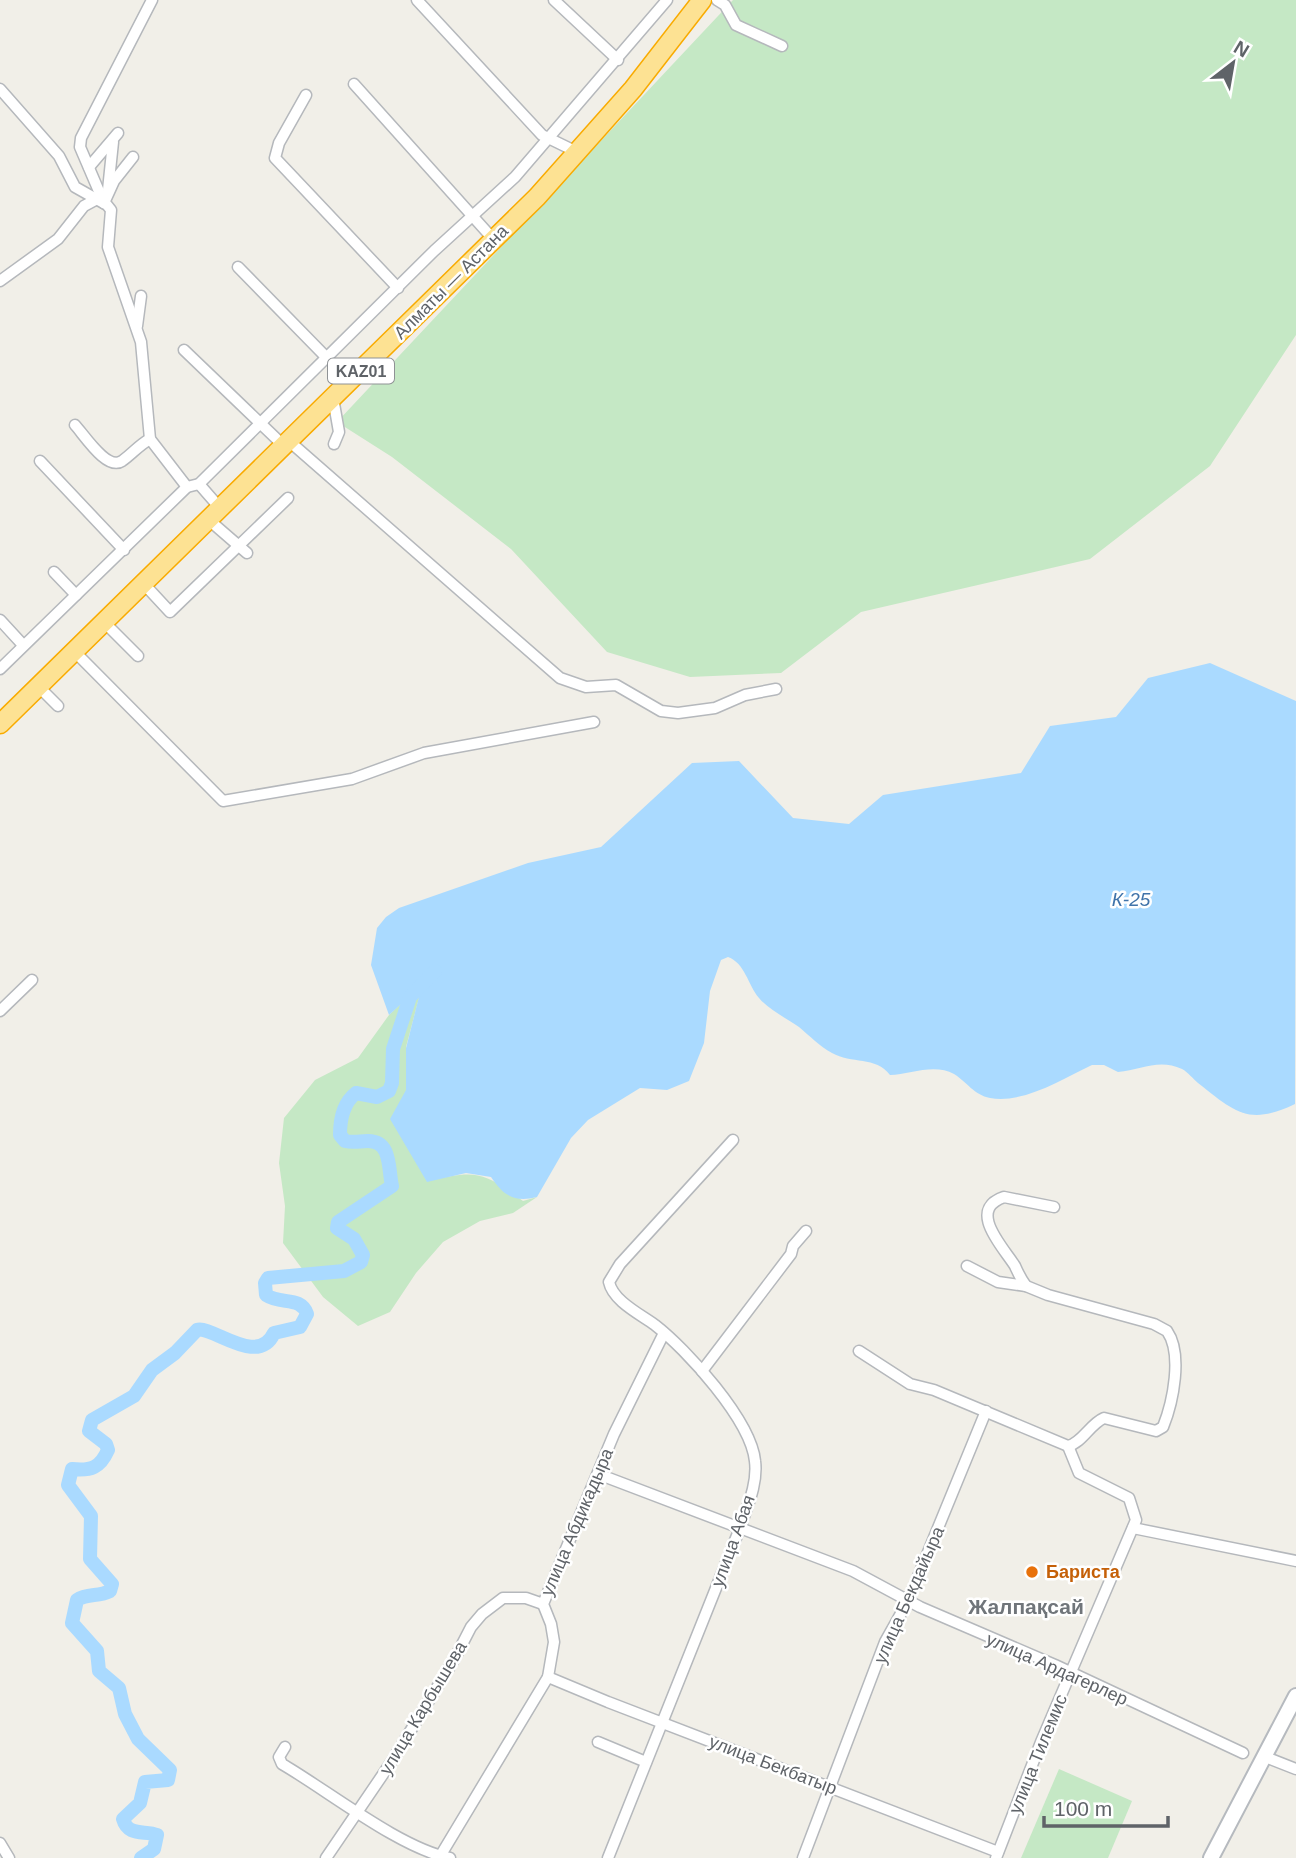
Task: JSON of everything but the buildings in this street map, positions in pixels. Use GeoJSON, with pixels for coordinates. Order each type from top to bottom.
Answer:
{"type":"FeatureCollection","features":[{"type":"Feature","properties":{"kind":"highway","name":"Алматы — Астана"},"geometry":{"type":"LineString","coordinates":[[0,724],[494,240],[632,89],[702,0]]}},
{"type":"Feature","properties":{"kind":"street"},"geometry":{"type":"LineString","coordinates":[[101,201],[80,148],[80,138],[152,0]]}},
{"type":"Feature","properties":{"kind":"street"},"geometry":{"type":"LineString","coordinates":[[416,0],[549,140],[577,152]]}},
{"type":"Feature","properties":{"kind":"street"},"geometry":{"type":"LineString","coordinates":[[554,0],[618,60]]}},
{"type":"Feature","properties":{"kind":"street"},"geometry":{"type":"LineString","coordinates":[[0,670],[187,487],[199,484],[259,422],[515,177],[667,0]]}},
{"type":"Feature","properties":{"kind":"street"},"geometry":{"type":"LineString","coordinates":[[717,0],[725,5],[736,25],[782,46]]}},
{"type":"Feature","properties":{"kind":"street"},"geometry":{"type":"LineString","coordinates":[[354,84],[494,240]]}},
{"type":"Feature","properties":{"kind":"street"},"geometry":{"type":"LineString","coordinates":[[0,89],[59,156],[75,187],[101,201],[111,210],[111,255],[137,327],[143,354],[150,439],[187,487]]}},
{"type":"Feature","properties":{"kind":"street"},"geometry":{"type":"LineString","coordinates":[[306,95],[275,152],[275,158],[398,288]]}},
{"type":"Feature","properties":{"kind":"street"},"geometry":{"type":"LineString","coordinates":[[89,167],[116,137],[108,192]]}},
{"type":"Feature","properties":{"kind":"street"},"geometry":{"type":"LineString","coordinates":[[1,279],[58,239],[84,206],[101,201],[133,157]]}},
{"type":"Feature","properties":{"kind":"street"},"geometry":{"type":"LineString","coordinates":[[238,267],[326,357]]}},
{"type":"Feature","properties":{"kind":"street"},"geometry":{"type":"LineString","coordinates":[[137,327],[141,296]]}},
{"type":"Feature","properties":{"kind":"street"},"geometry":{"type":"LineString","coordinates":[[184,350],[259,422],[560,678],[586,687],[616,685],[661,711],[678,713],[715,708],[745,695],[776,689]]}},
{"type":"Feature","properties":{"kind":"street"},"geometry":{"type":"LineString","coordinates":[[334,398],[338,432],[334,444]]}},
{"type":"Feature","properties":{"kind":"street"},"geometry":{"type":"LineString","coordinates":[[75,425],[107,460],[114,463],[121,462],[150,439]]}},
{"type":"Feature","properties":{"kind":"street"},"geometry":{"type":"LineString","coordinates":[[40,461],[124,550]]}},
{"type":"Feature","properties":{"kind":"street"},"geometry":{"type":"LineString","coordinates":[[199,484],[214,514],[243,550]]}},
{"type":"Feature","properties":{"kind":"street"},"geometry":{"type":"LineString","coordinates":[[144,584],[170,612],[243,550],[288,498]]}},
{"type":"Feature","properties":{"kind":"street"},"geometry":{"type":"LineString","coordinates":[[54,572],[76,595]]}},
{"type":"Feature","properties":{"kind":"street"},"geometry":{"type":"LineString","coordinates":[[0,620],[23,645]]}},
{"type":"Feature","properties":{"kind":"street"},"geometry":{"type":"LineString","coordinates":[[104,622],[138,656]]}},
{"type":"Feature","properties":{"kind":"street"},"geometry":{"type":"LineString","coordinates":[[74,651],[223,801],[352,779],[424,753],[594,722]]}},
{"type":"Feature","properties":{"kind":"street"},"geometry":{"type":"LineString","coordinates":[[38,686],[58,706]]}},
{"type":"Feature","properties":{"kind":"street"},"geometry":{"type":"LineString","coordinates":[[0,1011],[32,980]]}},
{"type":"Feature","properties":{"kind":"street","name":"улица Абая"},"geometry":{"type":"LineString","coordinates":[[608,1858],[740,1528],[753,1488],[755,1458],[734,1415],[702,1371],[664,1333],[617,1296],[611,1288],[611,1277],[733,1140]]}},
{"type":"Feature","properties":{"kind":"street"},"geometry":{"type":"LineString","coordinates":[[1026,1286],[991,1235],[992,1203],[1004,1197],[1054,1207]]}},
{"type":"Feature","properties":{"kind":"street"},"geometry":{"type":"LineString","coordinates":[[702,1371],[806,1231]]}},
{"type":"Feature","properties":{"kind":"street"},"geometry":{"type":"LineString","coordinates":[[859,1351],[910,1384],[986,1411],[1068,1446],[1076,1443],[1091,1425],[1104,1418],[1156,1431],[1163,1427],[1174,1376],[1171,1337],[1154,1324],[1048,1295],[1026,1286],[998,1282],[967,1266]]}},
{"type":"Feature","properties":{"kind":"street","name":"улица Абдикадыра"},"geometry":{"type":"LineString","coordinates":[[443,1857],[548,1676],[554,1642],[551,1624],[543,1604],[614,1434],[664,1333]]}},
{"type":"Feature","properties":{"kind":"street","name":"улица Бекдайыра"},"geometry":{"type":"LineString","coordinates":[[803,1858],[885,1642],[908,1601],[986,1411]]}},
{"type":"Feature","properties":{"kind":"street"},"geometry":{"type":"LineString","coordinates":[[1068,1446],[1079,1473],[1129,1498],[1136,1514],[1133,1528],[1296,1562]]}},
{"type":"Feature","properties":{"kind":"street","name":"улица Ардагерлер"},"geometry":{"type":"LineString","coordinates":[[598,1474],[853,1571],[908,1601],[1243,1753]]}},
{"type":"Feature","properties":{"kind":"street","name":"улица Тилемис"},"geometry":{"type":"LineString","coordinates":[[997,1855],[1070,1674],[1133,1528]]}},
{"type":"Feature","properties":{"kind":"street","name":"улица Карбышева"},"geometry":{"type":"LineString","coordinates":[[326,1858],[358,1813],[481,1614],[503,1598],[526,1598],[543,1604]]}},
{"type":"Feature","properties":{"kind":"street","name":"улица Бекбатыр"},"geometry":{"type":"LineString","coordinates":[[548,1676],[830,1786],[997,1855]]}},
{"type":"Feature","properties":{"kind":"street"},"geometry":{"type":"LineString","coordinates":[[1211,1858],[1296,1696]]}},
{"type":"Feature","properties":{"kind":"street"},"geometry":{"type":"LineString","coordinates":[[598,1742],[646,1762]]}},
{"type":"Feature","properties":{"kind":"street"},"geometry":{"type":"LineString","coordinates":[[285,1747],[280,1762],[358,1813],[443,1857]]}},
{"type":"Feature","properties":{"kind":"street"},"geometry":{"type":"LineString","coordinates":[[1263,1756],[1296,1769]]}},
{"type":"Feature","properties":{"kind":"street"},"geometry":{"type":"LineString","coordinates":[[0,1843],[9,1858]]}},
{"type":"Feature","properties":{"kind":"green space"},"geometry":{"type":"Polygon","coordinates":[[[733,0],[1296,0],[1296,335],[1210,466],[1090,559],[861,612],[781,673],[690,677],[607,652],[511,549],[392,457],[337,422],[733,0]]]}},
{"type":"Feature","properties":{"kind":"green space"},"geometry":{"type":"Polygon","coordinates":[[[423,983],[406,1047],[409,1149],[427,1181],[457,1175],[478,1176],[498,1184],[523,1201],[537,1197],[513,1213],[480,1221],[443,1242],[416,1273],[390,1312],[358,1326],[323,1297],[283,1243],[285,1206],[279,1163],[284,1118],[315,1080],[358,1058],[389,1015],[423,983]]]}},
{"type":"Feature","properties":{"kind":"green space"},"geometry":{"type":"Polygon","coordinates":[[[1059,1769],[1132,1801],[1108,1858],[1021,1858],[1059,1769]]]}},
{"type":"Feature","properties":{"kind":"water","name":"К-25"},"geometry":{"type":"Polygon","coordinates":[[[1210,663],[1296,701],[1295,1104],[1266,1114],[1244,1113],[1223,1102],[1184,1070],[1166,1065],[1118,1072],[1104,1065],[1092,1065],[1029,1094],[1003,1099],[979,1094],[959,1077],[939,1069],[890,1075],[878,1065],[839,1056],[823,1047],[763,1002],[738,964],[728,957],[721,960],[710,991],[704,1043],[689,1081],[667,1090],[640,1088],[588,1120],[571,1138],[537,1197],[522,1199],[510,1196],[500,1189],[491,1177],[466,1173],[427,1182],[390,1119],[406,1090],[406,1048],[422,985],[389,1015],[371,965],[377,928],[399,908],[528,863],[601,847],[692,763],[739,761],[793,818],[849,824],[883,795],[1021,773],[1050,726],[1116,717],[1148,678],[1210,663]]]}},
{"type":"Feature","properties":{"kind":"waterway"},"geometry":{"type":"LineString","coordinates":[[141,1858],[154,1849],[157,1835],[133,1831],[125,1825],[123,1819],[140,1803],[145,1782],[168,1780],[170,1770],[138,1739],[125,1714],[119,1688],[99,1671],[97,1651],[72,1623],[77,1600],[110,1591],[112,1584],[90,1559],[91,1516],[68,1485],[72,1469],[94,1467],[102,1461],[108,1450],[106,1444],[89,1431],[92,1420],[134,1396],[152,1370],[175,1353],[197,1330],[204,1330],[235,1343],[257,1347],[267,1343],[274,1333],[300,1327],[307,1314],[304,1308],[266,1295],[265,1283],[268,1278],[344,1271],[361,1262],[363,1255],[354,1239],[337,1228],[338,1222],[392,1186],[385,1151],[376,1142],[345,1141],[340,1135],[342,1118],[345,1107],[356,1093],[377,1097],[389,1091],[392,1083],[393,1049],[410,997],[435,971]]}},
{"type":"Feature","properties":{"kind":"place","name":"Бариста"},"geometry":{"type":"Point","coordinates":[1032,1572]}},
{"type":"Feature","properties":{"kind":"district","name":"Жалпақсай"},"geometry":{"type":"Point","coordinates":[1026,1606]}}]}
